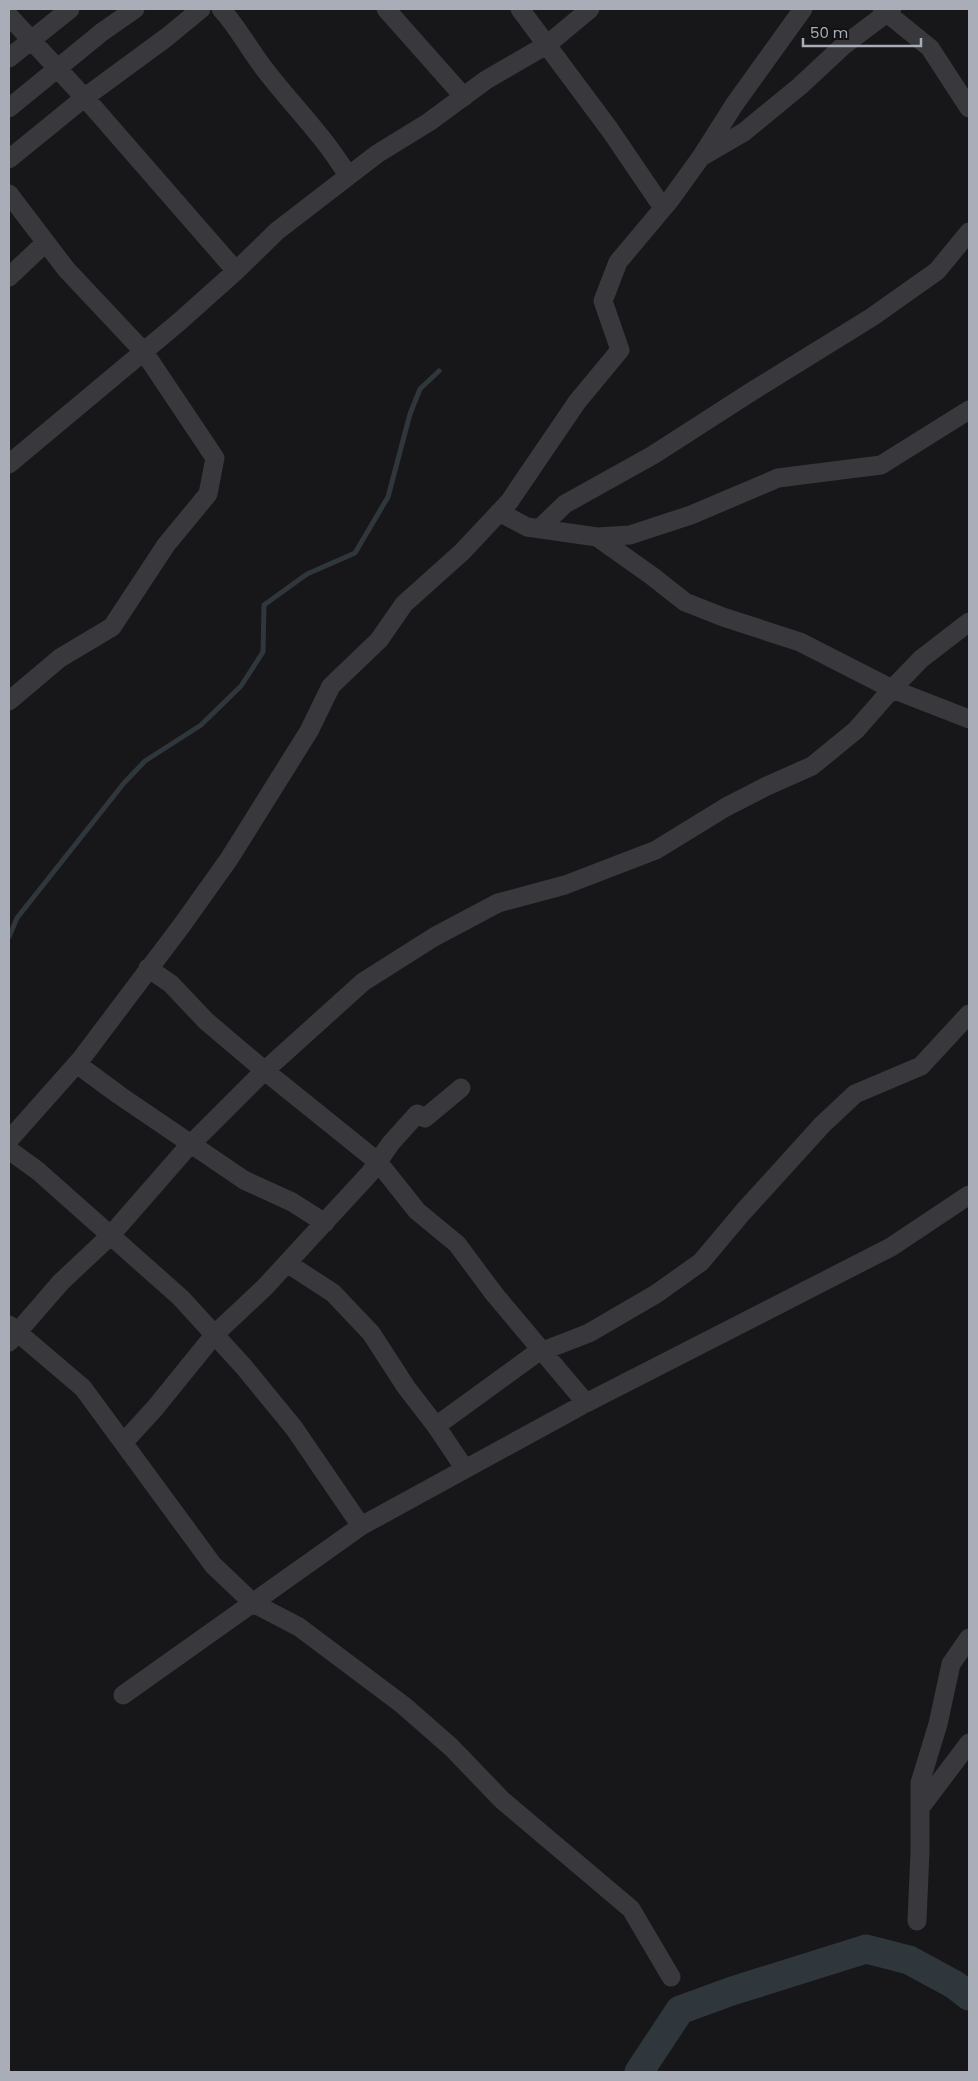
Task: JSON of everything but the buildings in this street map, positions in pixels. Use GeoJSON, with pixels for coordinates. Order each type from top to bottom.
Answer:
{"type":"FeatureCollection","features":[{"type":"Feature","properties":{"kind":"street"},"geometry":{"type":"LineString","coordinates":[[9,58],[70,9]]}},
{"type":"Feature","properties":{"kind":"street"},"geometry":{"type":"LineString","coordinates":[[9,108],[58,70],[102,32],[135,9]]}},
{"type":"Feature","properties":{"kind":"street"},"geometry":{"type":"LineString","coordinates":[[9,159],[84,98],[167,37],[201,9]]}},
{"type":"Feature","properties":{"kind":"street"},"geometry":{"type":"LineString","coordinates":[[221,9],[230,18],[264,69],[333,150],[348,176]]}},
{"type":"Feature","properties":{"kind":"street"},"geometry":{"type":"LineString","coordinates":[[386,9],[464,97]]}},
{"type":"Feature","properties":{"kind":"street"},"geometry":{"type":"LineString","coordinates":[[520,9],[548,44],[610,130],[663,208]]}},
{"type":"Feature","properties":{"kind":"street"},"geometry":{"type":"LineString","coordinates":[[9,464],[144,352],[236,271],[277,231],[348,176],[486,80],[548,44],[590,9]]}},
{"type":"Feature","properties":{"kind":"street"},"geometry":{"type":"LineString","coordinates":[[9,1140],[77,1064],[182,925],[229,859],[308,731],[331,686],[379,640],[404,604],[462,552],[499,512],[536,464],[577,402],[620,350],[603,301],[618,262],[702,157],[734,104],[803,9]]}},
{"type":"Feature","properties":{"kind":"street"},"geometry":{"type":"LineString","coordinates":[[702,157],[744,132],[887,10],[930,48],[969,108]]}},
{"type":"Feature","properties":{"kind":"street"},"geometry":{"type":"LineString","coordinates":[[9,16],[236,271]]}},
{"type":"Feature","properties":{"kind":"street"},"geometry":{"type":"LineString","coordinates":[[9,194],[66,269],[144,352],[215,458],[208,494],[166,545],[112,627],[60,658],[9,701]]}},
{"type":"Feature","properties":{"kind":"street"},"geometry":{"type":"LineString","coordinates":[[539,528],[565,504],[653,456],[754,390],[872,317],[937,271],[969,232]]}},
{"type":"Feature","properties":{"kind":"street"},"geometry":{"type":"LineString","coordinates":[[9,276],[45,243]]}},
{"type":"Feature","properties":{"kind":"street"},"geometry":{"type":"LineString","coordinates":[[499,512],[527,527],[597,537],[630,535],[692,515],[778,478],[881,464],[969,410]]}},
{"type":"Feature","properties":{"kind":"street"},"geometry":{"type":"LineString","coordinates":[[597,537],[685,602],[800,642],[892,689],[969,719]]}},
{"type":"Feature","properties":{"kind":"street"},"geometry":{"type":"LineString","coordinates":[[671,1977],[631,1909],[502,1800],[451,1747],[403,1706],[299,1627],[253,1603],[214,1565],[84,1388],[12,1333],[61,1282],[110,1236],[192,1144],[265,1072],[363,982],[426,942],[498,903],[565,886],[656,850],[726,807],[812,766],[856,730],[892,689],[921,660],[969,622]]}},
{"type":"Feature","properties":{"kind":"street"},"geometry":{"type":"LineString","coordinates":[[148,968],[171,984],[206,1021],[265,1072],[378,1162],[417,1211],[457,1244],[495,1295],[586,1403]]}},
{"type":"Feature","properties":{"kind":"street"},"geometry":{"type":"LineString","coordinates":[[436,1426],[535,1354],[590,1333],[656,1294],[701,1262],[749,1205],[822,1125],[855,1094],[921,1066],[969,1014]]}},
{"type":"Feature","properties":{"kind":"street"},"geometry":{"type":"LineString","coordinates":[[77,1064],[244,1180],[292,1202],[325,1223]]}},
{"type":"Feature","properties":{"kind":"street"},"geometry":{"type":"LineString","coordinates":[[124,1442],[156,1408],[215,1334],[325,1223],[417,1114],[425,1118],[460,1088]]}},
{"type":"Feature","properties":{"kind":"street"},"geometry":{"type":"LineString","coordinates":[[9,1150],[38,1171],[181,1298],[215,1334],[294,1428],[361,1526]]}},
{"type":"Feature","properties":{"kind":"street"},"geometry":{"type":"LineString","coordinates":[[124,1695],[361,1526],[586,1403],[891,1247],[969,1194]]}},
{"type":"Feature","properties":{"kind":"street"},"geometry":{"type":"LineString","coordinates":[[287,1263],[333,1293],[371,1333],[406,1387],[436,1426],[464,1469]]}},
{"type":"Feature","properties":{"kind":"street"},"geometry":{"type":"LineString","coordinates":[[918,1921],[920,1783],[938,1724],[951,1664],[969,1638]]}},
{"type":"Feature","properties":{"kind":"street"},"geometry":{"type":"LineString","coordinates":[[920,1808],[969,1743]]}},
{"type":"Feature","properties":{"kind":"waterway"},"geometry":{"type":"LineString","coordinates":[[9,937],[17,918],[124,783],[145,761],[201,725],[241,686],[263,652],[264,605],[307,574],[355,553],[388,497],[410,414],[420,389],[439,371]]}},
{"type":"Feature","properties":{"kind":"waterway"},"geometry":{"type":"LineString","coordinates":[[639,2072],[680,2010],[732,1991],[866,1949],[909,1960],[955,1985],[969,1996]]}}]}
